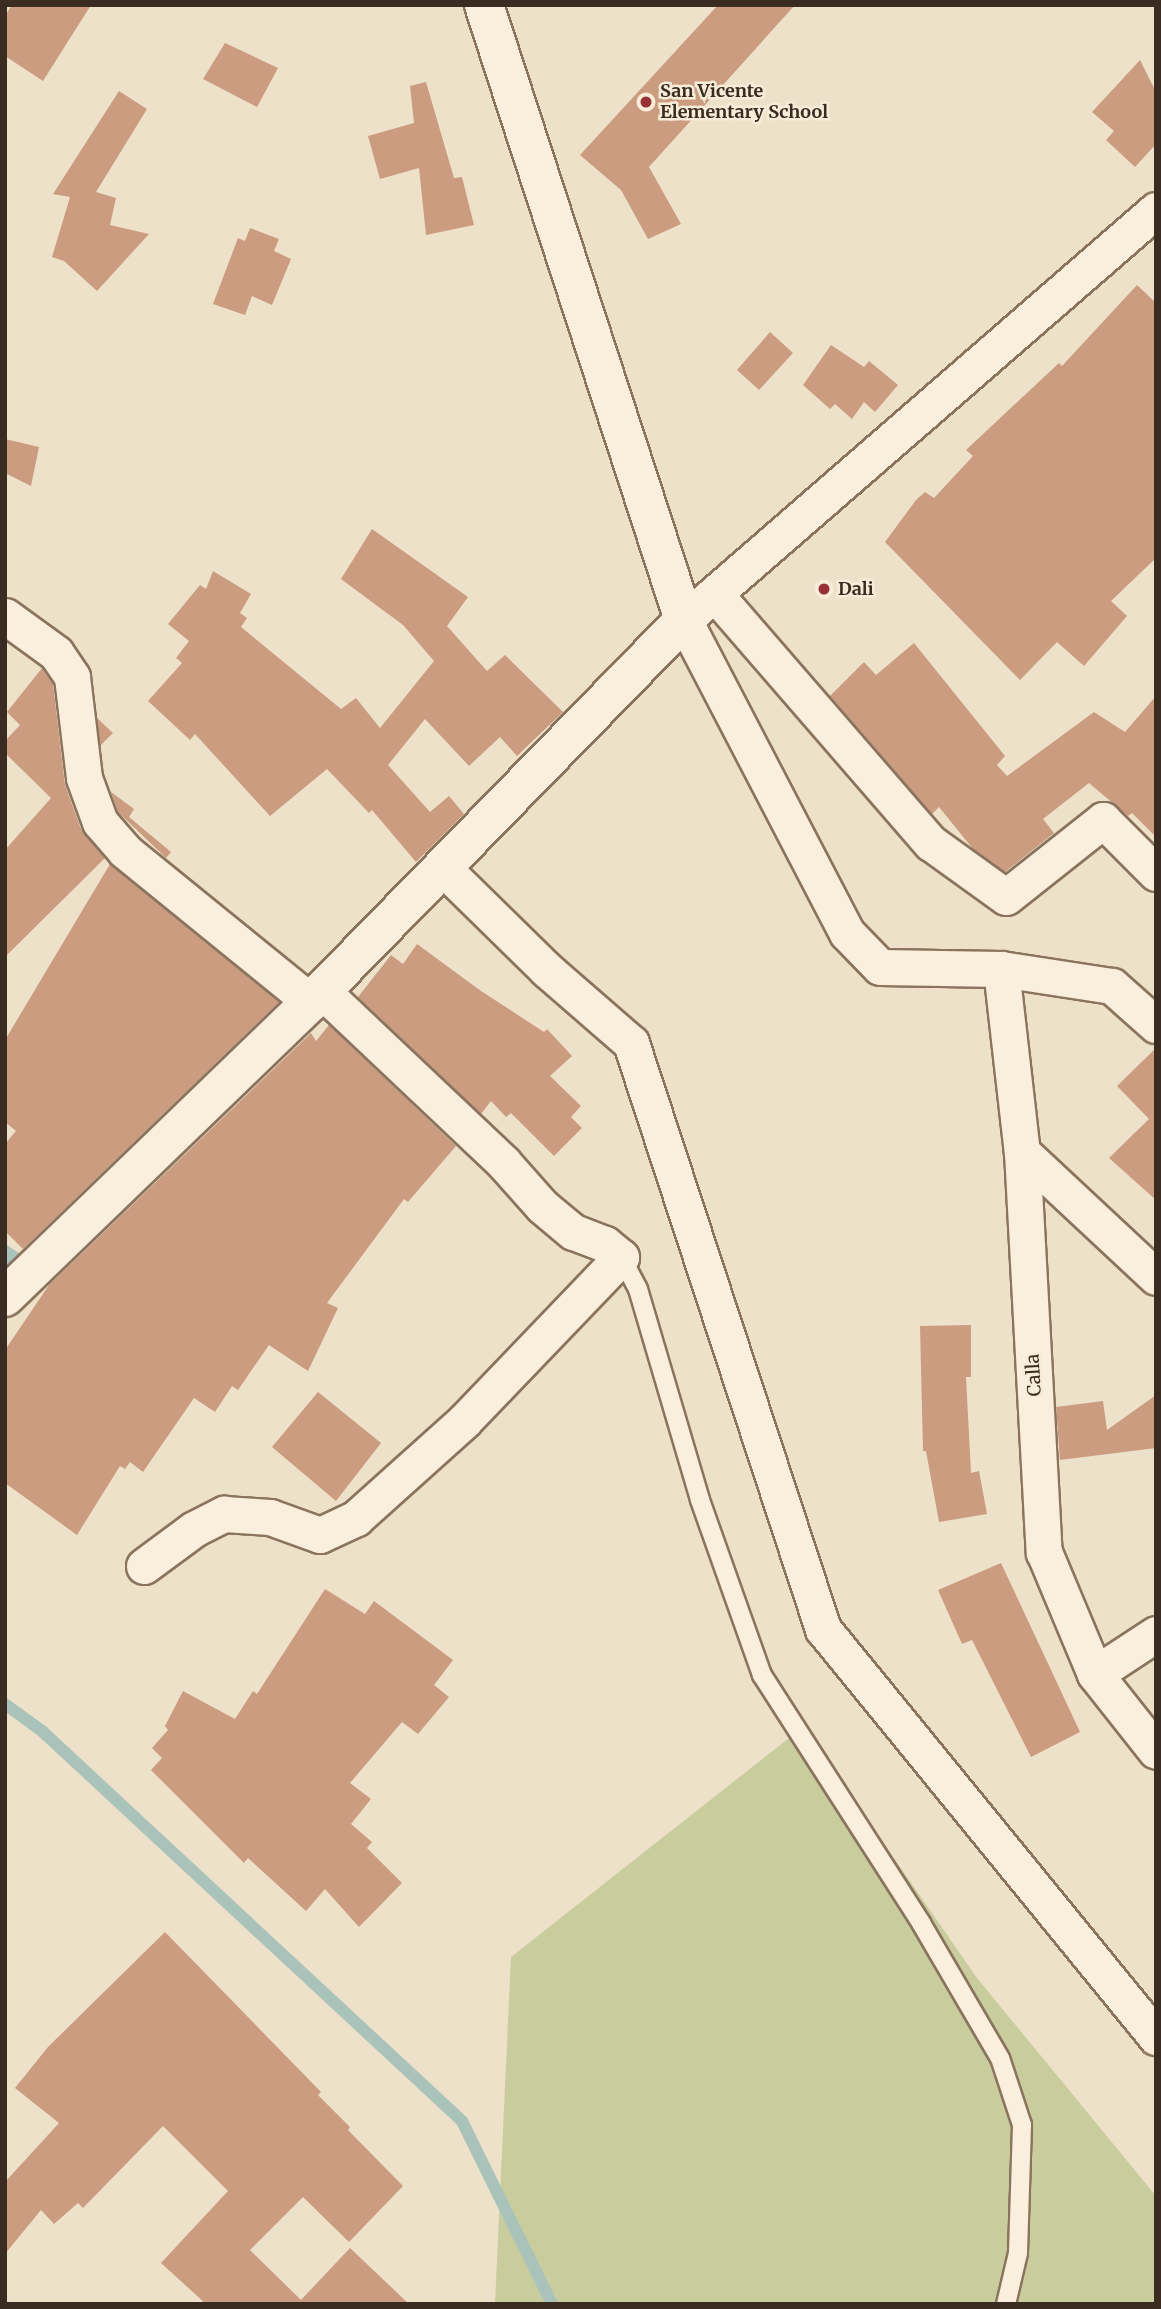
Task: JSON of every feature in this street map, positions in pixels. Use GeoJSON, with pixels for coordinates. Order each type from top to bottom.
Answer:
{"type":"FeatureCollection","features":[{"type":"Feature","properties":{"kind":"street"},"geometry":{"type":"LineString","coordinates":[[484,5],[684,620],[847,933],[880,967],[1001,969],[1112,986],[1156,1025]]}},
{"type":"Feature","properties":{"kind":"street"},"geometry":{"type":"LineString","coordinates":[[5,1297],[316,996],[684,620],[1156,210]]}},
{"type":"Feature","properties":{"kind":"street"},"geometry":{"type":"LineString","coordinates":[[715,594],[931,843],[1006,897],[1104,820],[1156,873]]}},
{"type":"Feature","properties":{"kind":"street"},"geometry":{"type":"LineString","coordinates":[[5,617],[56,653],[72,677],[84,778],[100,822],[125,851],[316,996],[503,1162],[542,1206],[573,1232],[606,1244],[621,1256],[464,1421],[356,1518],[320,1535],[270,1517],[224,1514],[194,1529],[144,1566]]}},
{"type":"Feature","properties":{"kind":"street"},"geometry":{"type":"LineString","coordinates":[[443,868],[631,1043],[823,1629],[1156,2037]]}},
{"type":"Feature","properties":{"kind":"street","name":"Calla"},"geometry":{"type":"LineString","coordinates":[[1001,969],[1022,1152],[1044,1552],[1095,1674],[1156,1751]]}},
{"type":"Feature","properties":{"kind":"street"},"geometry":{"type":"LineString","coordinates":[[1022,1152],[1156,1277]]}},
{"type":"Feature","properties":{"kind":"street"},"geometry":{"type":"LineString","coordinates":[[1095,1674],[1156,1633]]}},
{"type":"Feature","properties":{"kind":"lane"},"geometry":{"type":"LineString","coordinates":[[621,1256],[638,1289],[700,1500],[762,1675],[921,1923],[1000,2058],[1021,2125],[1018,2253],[1006,2304]]}},
{"type":"Feature","properties":{"kind":"green space"},"geometry":{"type":"Polygon","coordinates":[[[803,1727],[977,1978],[1156,2196],[1156,2304],[495,2304],[511,1957],[803,1727]]]}},
{"type":"Feature","properties":{"kind":"building"},"geometry":{"type":"Polygon","coordinates":[[[12,5],[91,5],[43,81],[5,56],[5,16],[12,5]]]}},
{"type":"Feature","properties":{"kind":"building"},"geometry":{"type":"Polygon","coordinates":[[[718,5],[795,5],[649,167],[681,224],[648,239],[621,190],[580,155],[718,5]]]}},
{"type":"Feature","properties":{"kind":"building"},"geometry":{"type":"Polygon","coordinates":[[[225,43],[278,68],[257,107],[203,79],[225,43]]]}},
{"type":"Feature","properties":{"kind":"building"},"geometry":{"type":"Polygon","coordinates":[[[1140,60],[1156,92],[1156,144],[1135,167],[1106,140],[1114,131],[1092,112],[1140,60]]]}},
{"type":"Feature","properties":{"kind":"building"},"geometry":{"type":"Polygon","coordinates":[[[426,82],[454,178],[462,177],[474,225],[426,235],[419,168],[380,179],[368,136],[414,123],[410,86],[426,82]]]}},
{"type":"Feature","properties":{"kind":"building"},"geometry":{"type":"Polygon","coordinates":[[[119,91],[147,109],[96,192],[116,198],[110,225],[149,234],[97,291],[64,261],[52,257],[70,197],[53,194],[119,91]]]}},
{"type":"Feature","properties":{"kind":"building"},"geometry":{"type":"Polygon","coordinates":[[[250,228],[279,239],[274,251],[291,259],[272,305],[252,296],[245,315],[213,304],[238,238],[245,241],[250,228]]]}},
{"type":"Feature","properties":{"kind":"building"},"geometry":{"type":"Polygon","coordinates":[[[1137,285],[1156,303],[1156,558],[1111,601],[1127,616],[1084,666],[1057,642],[1020,680],[885,542],[916,500],[925,492],[934,498],[973,456],[966,450],[1059,363],[1062,366],[1137,285]]]}},
{"type":"Feature","properties":{"kind":"building"},"geometry":{"type":"Polygon","coordinates":[[[770,332],[793,353],[759,390],[737,370],[770,332]]]}},
{"type":"Feature","properties":{"kind":"building"},"geometry":{"type":"Polygon","coordinates":[[[831,345],[864,367],[869,361],[898,385],[875,412],[864,402],[852,419],[835,404],[830,409],[803,385],[831,345]]]}},
{"type":"Feature","properties":{"kind":"building"},"geometry":{"type":"Polygon","coordinates":[[[5,439],[39,447],[31,486],[5,473],[5,439]]]}},
{"type":"Feature","properties":{"kind":"building"},"geometry":{"type":"Polygon","coordinates":[[[372,529],[468,597],[447,626],[487,671],[505,655],[563,712],[517,756],[500,737],[469,766],[425,719],[388,765],[430,812],[449,796],[464,814],[416,862],[372,810],[369,813],[327,769],[270,816],[195,734],[190,740],[148,701],[182,663],[176,658],[189,641],[168,624],[200,585],[206,589],[213,571],[251,594],[240,613],[247,618],[241,627],[341,709],[356,698],[380,728],[434,661],[403,625],[341,579],[372,529]]]}},
{"type":"Feature","properties":{"kind":"building"},"geometry":{"type":"Polygon","coordinates":[[[914,643],[1005,756],[997,765],[1007,776],[1094,712],[1125,732],[1156,696],[1156,837],[1132,813],[1128,816],[1089,783],[1043,819],[1054,833],[1005,872],[973,849],[939,807],[932,814],[830,696],[864,662],[876,675],[914,643]]]}},
{"type":"Feature","properties":{"kind":"building"},"geometry":{"type":"Polygon","coordinates":[[[42,668],[53,684],[65,785],[81,829],[105,858],[5,957],[5,850],[51,798],[5,753],[5,741],[20,725],[7,712],[42,668]]]}},
{"type":"Feature","properties":{"kind":"building"},"geometry":{"type":"Polygon","coordinates":[[[97,718],[113,733],[100,746],[97,718]]]}},
{"type":"Feature","properties":{"kind":"building"},"geometry":{"type":"Polygon","coordinates":[[[111,792],[134,809],[129,817],[171,852],[166,858],[118,812],[111,792]]]}},
{"type":"Feature","properties":{"kind":"building"},"geometry":{"type":"Polygon","coordinates":[[[110,864],[279,1002],[23,1249],[5,1231],[5,1144],[16,1131],[5,1122],[5,1040],[110,864]]]}},
{"type":"Feature","properties":{"kind":"building"},"geometry":{"type":"Polygon","coordinates":[[[417,944],[481,991],[544,1032],[547,1029],[572,1056],[550,1076],[581,1106],[571,1117],[582,1128],[554,1156],[511,1113],[506,1117],[491,1101],[481,1114],[358,997],[391,955],[403,964],[417,944]]]}},
{"type":"Feature","properties":{"kind":"building"},"geometry":{"type":"Polygon","coordinates":[[[329,1025],[456,1146],[408,1202],[404,1199],[327,1303],[338,1308],[308,1371],[269,1345],[238,1390],[232,1386],[215,1412],[194,1398],[143,1472],[130,1462],[125,1469],[120,1466],[77,1535],[5,1483],[5,1350],[49,1285],[311,1033],[316,1041],[329,1025]]]}},
{"type":"Feature","properties":{"kind":"building"},"geometry":{"type":"Polygon","coordinates":[[[1156,1048],[1156,1200],[1109,1158],[1149,1119],[1117,1086],[1156,1048]]]}},
{"type":"Feature","properties":{"kind":"building"},"geometry":{"type":"Polygon","coordinates":[[[971,1325],[971,1377],[966,1377],[971,1473],[979,1471],[987,1514],[939,1522],[926,1451],[923,1451],[920,1326],[971,1325]]]}},
{"type":"Feature","properties":{"kind":"building"},"geometry":{"type":"Polygon","coordinates":[[[318,1392],[381,1443],[336,1501],[272,1447],[318,1392]]]}},
{"type":"Feature","properties":{"kind":"building"},"geometry":{"type":"Polygon","coordinates":[[[1156,1395],[1156,1448],[1060,1460],[1056,1407],[1103,1401],[1107,1430],[1156,1395]]]}},
{"type":"Feature","properties":{"kind":"building"},"geometry":{"type":"Polygon","coordinates":[[[1001,1563],[1080,1732],[1031,1757],[972,1640],[962,1644],[938,1590],[1001,1563]]]}},
{"type":"Feature","properties":{"kind":"building"},"geometry":{"type":"Polygon","coordinates":[[[325,1589],[365,1614],[374,1601],[453,1660],[434,1685],[449,1697],[418,1734],[402,1722],[350,1783],[371,1799],[351,1824],[372,1842],[367,1848],[402,1883],[359,1927],[325,1889],[306,1911],[248,1858],[244,1863],[151,1770],[162,1758],[152,1748],[168,1730],[165,1726],[183,1691],[235,1719],[253,1691],[257,1694],[325,1589]]]}},
{"type":"Feature","properties":{"kind":"building"},"geometry":{"type":"Polygon","coordinates":[[[165,1932],[321,2092],[318,2095],[350,2127],[348,2130],[403,2186],[349,2242],[303,2197],[250,2250],[301,2300],[350,2248],[409,2304],[206,2304],[161,2263],[228,2191],[163,2126],[83,2208],[78,2203],[54,2224],[41,2210],[5,2254],[5,2182],[59,2123],[15,2088],[48,2047],[165,1932]]]}},
{"type":"Feature","properties":{"kind":"waterway"},"geometry":{"type":"LineString","coordinates":[[5,1251],[14,1257],[10,1277]]}},
{"type":"Feature","properties":{"kind":"waterway"},"geometry":{"type":"LineString","coordinates":[[5,1704],[42,1731],[462,2121],[552,2304]]}},
{"type":"Feature","properties":{"kind":"place","name":"San Vicente Elementary School"},"geometry":{"type":"Point","coordinates":[646,102]}},
{"type":"Feature","properties":{"kind":"place","name":"Dali"},"geometry":{"type":"Point","coordinates":[824,589]}}]}
